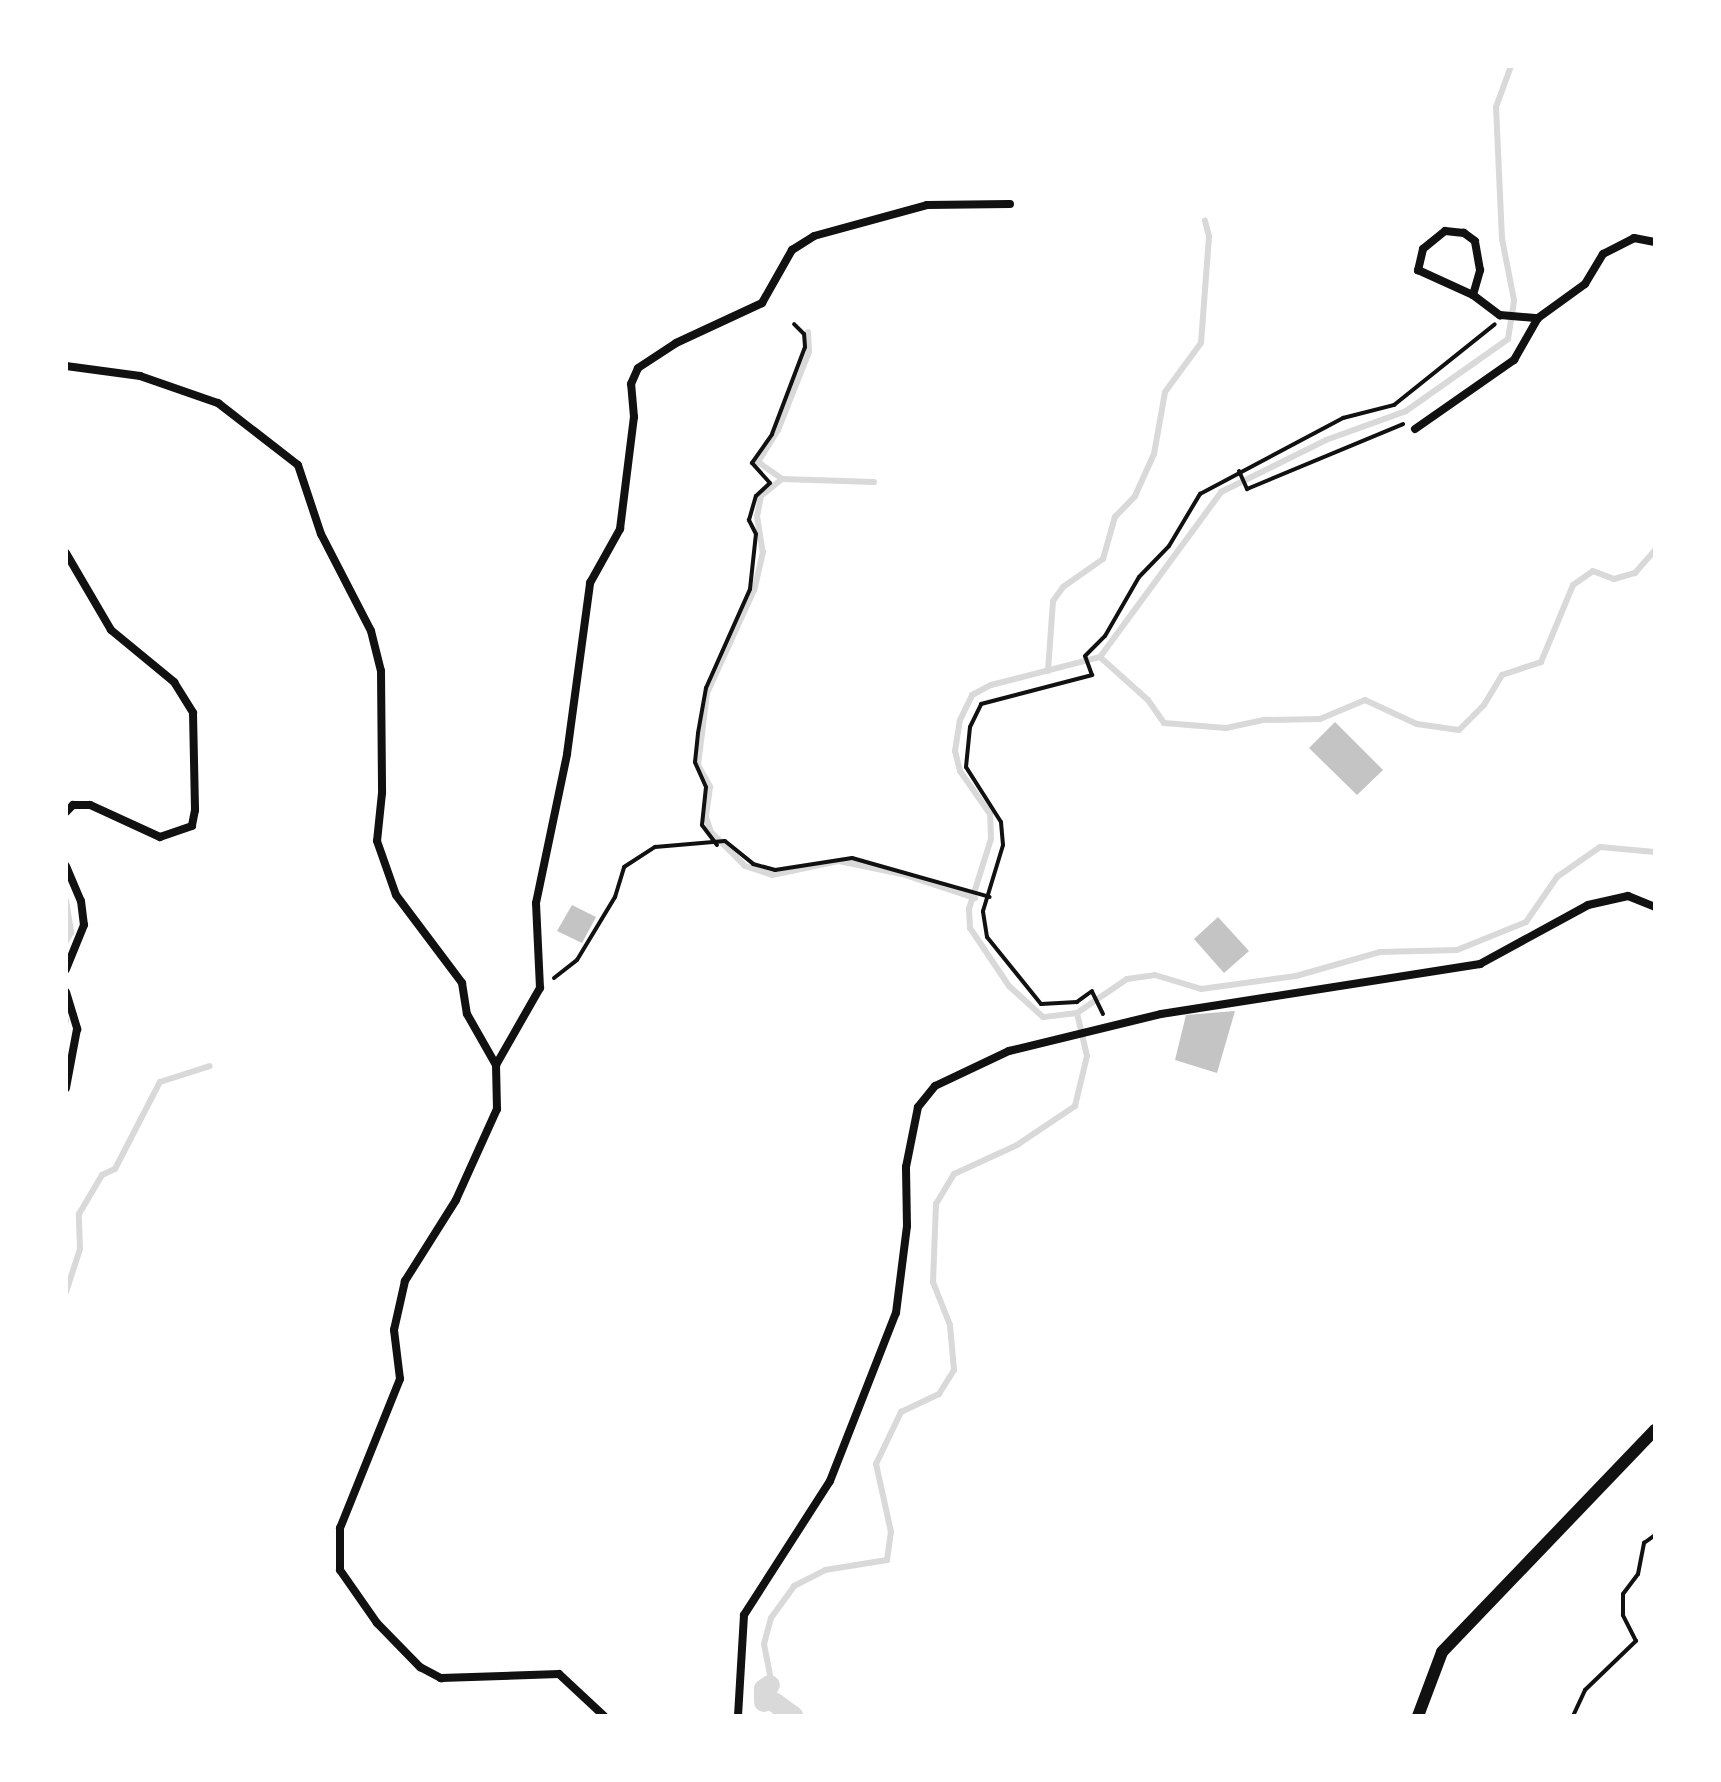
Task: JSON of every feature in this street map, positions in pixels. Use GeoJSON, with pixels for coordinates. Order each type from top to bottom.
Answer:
{"type":"FeatureCollection","features":[{"type":"Feature","properties":{"kind":"main road"},"geometry":{"type":"LineString","coordinates":[[1418,1716],[1442,1652],[1655,1430]]}},
{"type":"Feature","properties":{"kind":"street"},"geometry":{"type":"LineString","coordinates":[[496,1065],[540,988],[536,903],[567,754],[590,583],[620,529],[634,417],[631,384],[638,368],[676,343],[762,303],[792,250],[814,236],[927,205],[1010,204]]}},
{"type":"Feature","properties":{"kind":"street"},"geometry":{"type":"LineString","coordinates":[[1473,295],[1480,270],[1475,241],[1464,233],[1445,231],[1423,249],[1418,270],[1473,295],[1502,315],[1538,318]]}},
{"type":"Feature","properties":{"kind":"street"},"geometry":{"type":"LineString","coordinates":[[1415,429],[1514,360],[1538,318],[1585,284],[1603,254],[1634,238],[1655,242]]}},
{"type":"Feature","properties":{"kind":"street"},"geometry":{"type":"LineString","coordinates":[[66,366],[140,376],[218,403],[298,465],[321,534],[371,631],[381,671],[382,793],[377,841],[396,895],[462,983],[467,1014],[496,1065],[497,1109],[456,1200],[405,1281],[394,1330],[400,1379],[340,1528],[340,1570],[377,1623],[420,1667],[441,1678],[559,1674],[604,1716]]}},
{"type":"Feature","properties":{"kind":"street"},"geometry":{"type":"LineString","coordinates":[[66,553],[111,630],[174,682],[193,713],[195,810],[192,826],[160,837],[90,805],[73,805],[66,812]]}},
{"type":"Feature","properties":{"kind":"street"},"geometry":{"type":"LineString","coordinates":[[66,866],[81,901],[84,925],[66,969]]}},
{"type":"Feature","properties":{"kind":"street"},"geometry":{"type":"LineString","coordinates":[[738,1716],[744,1615],[830,1481],[896,1313],[907,1226],[906,1167],[918,1107],[935,1086],[977,1062],[1090,1031],[1192,1009],[1480,964],[1588,905],[1628,896],[1655,907]]}},
{"type":"Feature","properties":{"kind":"street"},"geometry":{"type":"LineString","coordinates":[[66,992],[77,1029],[66,1088]]}},
{"type":"Feature","properties":{"kind":"path"},"geometry":{"type":"LineString","coordinates":[[1102,1005],[1092,991],[1077,1002],[1055,1006],[1041,1004],[987,937],[983,911],[990,897],[1003,845],[1001,822],[966,767],[970,727],[981,704],[1092,675],[1085,656],[1105,636],[1139,577],[1169,546],[1200,494],[1343,418],[1394,405],[1489,333],[1502,315]]}},
{"type":"Feature","properties":{"kind":"path"},"geometry":{"type":"LineString","coordinates":[[717,845],[702,825],[706,787],[695,762],[698,733],[706,688],[750,589],[756,534],[749,520],[756,496],[770,483],[752,463],[772,434],[805,347],[804,334],[794,324]]}},
{"type":"Feature","properties":{"kind":"path"},"geometry":{"type":"LineString","coordinates":[[1239,471],[1247,489],[1393,431],[1416,415]]}},
{"type":"Feature","properties":{"kind":"path"},"geometry":{"type":"LineString","coordinates":[[540,988],[577,960],[615,897],[624,867],[638,854],[691,842],[717,845],[725,841],[753,864],[775,870],[852,858],[990,897]]}},
{"type":"Feature","properties":{"kind":"path"},"geometry":{"type":"LineString","coordinates":[[1573,1716],[1585,1690],[1636,1641],[1623,1615],[1623,1594],[1638,1574],[1644,1543],[1655,1535]]}},
{"type":"Feature","properties":{"kind":"building"},"geometry":{"type":"Polygon","coordinates":[[[1335,722],[1383,770],[1357,795],[1309,748],[1335,722]]]}},
{"type":"Feature","properties":{"kind":"building"},"geometry":{"type":"Polygon","coordinates":[[[572,905],[596,917],[582,943],[557,931],[572,905]]]}},
{"type":"Feature","properties":{"kind":"building"},"geometry":{"type":"Polygon","coordinates":[[[1218,917],[1249,951],[1224,973],[1194,939],[1218,917]]]}},
{"type":"Feature","properties":{"kind":"building"},"geometry":{"type":"Polygon","coordinates":[[[1235,1011],[1217,1073],[1175,1060],[1186,1015],[1235,1011]]]}},
{"type":"Feature","properties":{"kind":"waterway"},"geometry":{"type":"LineString","coordinates":[[1077,1013],[1043,1017],[1009,986],[970,928],[969,909],[991,839],[990,814],[960,771],[955,751],[960,720],[972,695],[991,685],[1100,657],[1221,492],[1326,440],[1406,411],[1508,339],[1514,300],[1502,239],[1496,107],[1511,66]]}},
{"type":"Feature","properties":{"kind":"waterway"},"geometry":{"type":"LineString","coordinates":[[1048,671],[1053,601],[1063,587],[1103,559],[1115,517],[1135,496],[1154,454],[1165,392],[1201,343],[1209,236],[1205,221]]}},
{"type":"Feature","properties":{"kind":"waterway"},"geometry":{"type":"LineString","coordinates":[[808,332],[809,352],[778,430],[758,462],[782,479],[761,496],[757,516],[763,552],[754,590],[707,693],[698,765],[710,787],[706,817],[711,832],[745,866],[772,875],[839,861],[902,874],[975,898]]}},
{"type":"Feature","properties":{"kind":"waterway"},"geometry":{"type":"LineString","coordinates":[[782,479],[874,482]]}},
{"type":"Feature","properties":{"kind":"waterway"},"geometry":{"type":"LineString","coordinates":[[1100,657],[1148,700],[1164,723],[1226,728],[1264,720],[1320,719],[1365,700],[1417,724],[1459,730],[1484,705],[1502,675],[1541,662],[1573,585],[1593,571],[1614,579],[1635,573],[1655,550]]}},
{"type":"Feature","properties":{"kind":"waterway"},"geometry":{"type":"LineString","coordinates":[[778,1716],[764,1644],[771,1618],[794,1586],[825,1570],[887,1560],[891,1532],[876,1464],[901,1412],[939,1394],[954,1370],[950,1325],[933,1282],[936,1204],[954,1174],[1017,1145],[1075,1106],[1087,1056],[1077,1013],[1127,979],[1155,975],[1201,989],[1296,976],[1380,952],[1457,950],[1526,922],[1557,877],[1600,847],[1655,852]]}},
{"type":"Feature","properties":{"kind":"waterway"},"geometry":{"type":"LineString","coordinates":[[66,900],[71,933],[66,941]]}},
{"type":"Feature","properties":{"kind":"waterway"},"geometry":{"type":"LineString","coordinates":[[66,1292],[80,1249],[79,1214],[102,1175],[115,1169],[160,1082],[210,1066]]}},
{"type":"Feature","properties":{"kind":"waterway"},"geometry":{"type":"LineString","coordinates":[[764,1702],[764,1689],[770,1685]]}},
{"type":"Feature","properties":{"kind":"waterway"},"geometry":{"type":"LineString","coordinates":[[774,1702],[793,1716]]}}]}
